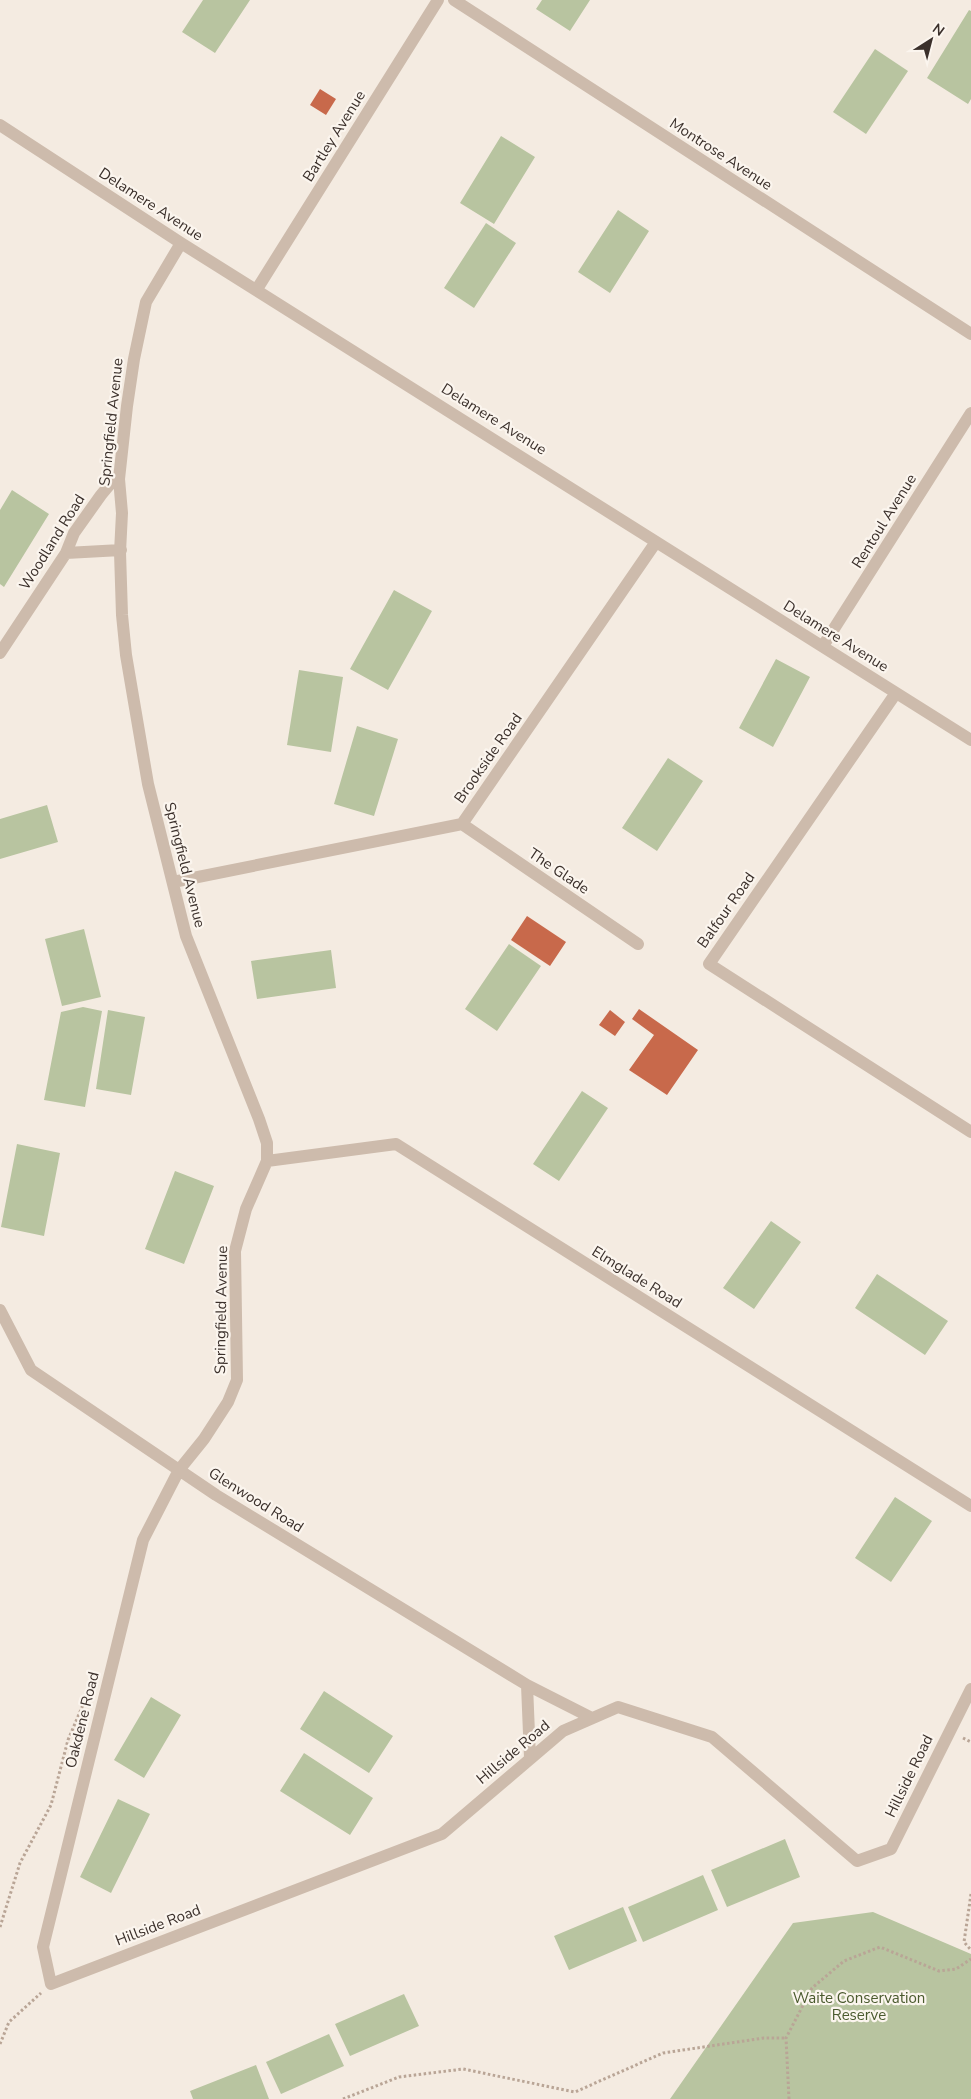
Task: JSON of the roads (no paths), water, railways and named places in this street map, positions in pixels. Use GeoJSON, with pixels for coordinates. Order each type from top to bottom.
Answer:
{"type":"FeatureCollection","features":[{"type":"Feature","properties":{"kind":"street","name":"Bartley Avenue"},"geometry":{"type":"LineString","coordinates":[[257,289],[438,0]]}},
{"type":"Feature","properties":{"kind":"street","name":"Montrose Avenue"},"geometry":{"type":"LineString","coordinates":[[454,0],[971,334]]}},
{"type":"Feature","properties":{"kind":"street","name":"Delamere Avenue"},"geometry":{"type":"LineString","coordinates":[[0,125],[181,243],[257,289],[971,740]]}},
{"type":"Feature","properties":{"kind":"street","name":"Springfield Avenue"},"geometry":{"type":"LineString","coordinates":[[179,1470],[204,1439],[228,1402],[238,1380],[235,1251],[246,1209],[267,1161],[267,1144],[259,1119],[186,936],[148,784],[131,696],[122,615],[122,513],[119,479],[134,359],[146,302],[181,243]]}},
{"type":"Feature","properties":{"kind":"street","name":"Rentoul Avenue"},"geometry":{"type":"LineString","coordinates":[[824,646],[971,413]]}},
{"type":"Feature","properties":{"kind":"street","name":"Woodland Road"},"geometry":{"type":"LineString","coordinates":[[0,653],[66,553],[74,533],[101,495],[111,484],[119,479]]}},
{"type":"Feature","properties":{"kind":"street","name":"Brookside Road"},"geometry":{"type":"LineString","coordinates":[[173,882],[462,824],[656,542]]}},
{"type":"Feature","properties":{"kind":"street"},"geometry":{"type":"LineString","coordinates":[[66,553],[121,550]]}},
{"type":"Feature","properties":{"kind":"street","name":"Balfour Road"},"geometry":{"type":"LineString","coordinates":[[896,693],[709,964],[971,1132]]}},
{"type":"Feature","properties":{"kind":"street","name":"The Glade"},"geometry":{"type":"LineString","coordinates":[[462,824],[638,944]]}},
{"type":"Feature","properties":{"kind":"street","name":"Elmglade Road"},"geometry":{"type":"LineString","coordinates":[[267,1161],[396,1144],[971,1506]]}},
{"type":"Feature","properties":{"kind":"street","name":"Glenwood Road"},"geometry":{"type":"LineString","coordinates":[[0,1310],[31,1370],[216,1495],[527,1684],[592,1718]]}},
{"type":"Feature","properties":{"kind":"street","name":"Oakdene Road"},"geometry":{"type":"LineString","coordinates":[[52,1984],[42,1947],[143,1540],[179,1470]]}},
{"type":"Feature","properties":{"kind":"street"},"geometry":{"type":"LineString","coordinates":[[527,1684],[530,1758]]}},
{"type":"Feature","properties":{"kind":"street","name":"Hillside Road"},"geometry":{"type":"LineString","coordinates":[[52,1984],[442,1834],[563,1731],[618,1707],[712,1737],[858,1861],[891,1849],[971,1689]]}},
{"type":"Feature","properties":{"kind":"park label","name":"Waite Conservation Reserve"},"geometry":{"type":"Point","coordinates":[859,2006]}}]}
